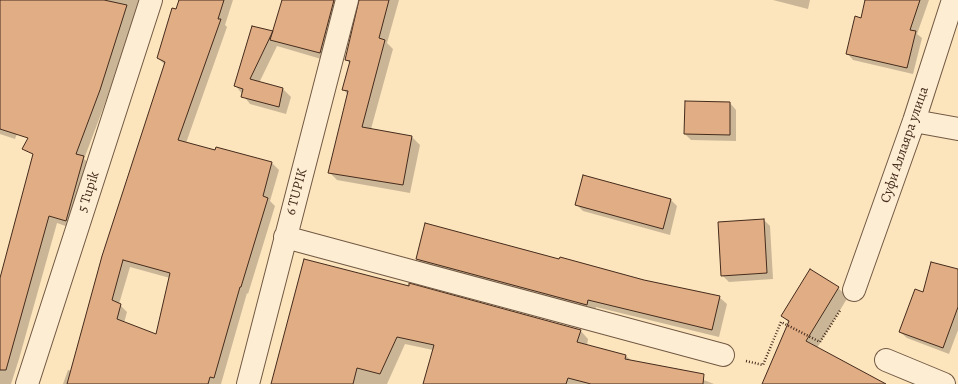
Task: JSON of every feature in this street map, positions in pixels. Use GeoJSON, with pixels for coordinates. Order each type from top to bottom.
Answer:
{"type":"FeatureCollection","features":[{"type":"Feature","properties":{"kind":"street","name":"5 Tupik"},"geometry":{"type":"LineString","coordinates":[[27,384],[151,0]]}},
{"type":"Feature","properties":{"kind":"street","name":"6 TUPIK"},"geometry":{"type":"LineString","coordinates":[[248,384],[285,237],[348,0]]}},
{"type":"Feature","properties":{"kind":"street","name":"Суфи Аллаяра улица"},"geometry":{"type":"LineString","coordinates":[[854,290],[914,121],[953,0]]}},
{"type":"Feature","properties":{"kind":"street"},"geometry":{"type":"LineString","coordinates":[[914,121],[958,129]]}},
{"type":"Feature","properties":{"kind":"street"},"geometry":{"type":"LineString","coordinates":[[285,237],[723,355]]}},
{"type":"Feature","properties":{"kind":"street"},"geometry":{"type":"LineString","coordinates":[[886,360],[944,384]]}},
{"type":"Feature","properties":{"kind":"path"},"geometry":{"type":"LineString","coordinates":[[723,355],[763,365],[781,322],[820,342],[854,290]]}},
{"type":"Feature","properties":{"kind":"building"},"geometry":{"type":"Polygon","coordinates":[[[0,0],[104,0],[127,5],[100,90],[76,154],[84,156],[66,221],[49,216],[6,370],[0,370],[0,278],[33,154],[22,149],[28,138],[0,129],[0,0]]]}},
{"type":"Feature","properties":{"kind":"building"},"geometry":{"type":"Polygon","coordinates":[[[179,0],[224,0],[218,19],[221,19],[178,140],[215,150],[216,147],[272,162],[263,196],[268,198],[240,287],[214,378],[210,377],[208,384],[67,384],[102,256],[165,62],[157,58],[172,8],[176,9],[179,0]],[[123,260],[112,300],[121,304],[117,319],[156,334],[170,273],[123,260]]]}},
{"type":"Feature","properties":{"kind":"building"},"geometry":{"type":"Polygon","coordinates":[[[282,0],[334,0],[320,53],[270,40],[282,0]]]}},
{"type":"Feature","properties":{"kind":"building"},"geometry":{"type":"Polygon","coordinates":[[[359,0],[389,0],[379,38],[385,40],[362,127],[412,136],[403,185],[328,173],[348,91],[342,90],[350,61],[345,60],[359,0]]]}},
{"type":"Feature","properties":{"kind":"building"},"geometry":{"type":"Polygon","coordinates":[[[865,0],[920,0],[910,30],[916,31],[907,68],[846,54],[855,16],[861,18],[865,0]]]}},
{"type":"Feature","properties":{"kind":"building"},"geometry":{"type":"Polygon","coordinates":[[[252,26],[273,31],[250,79],[283,88],[279,107],[241,97],[243,89],[234,86],[252,26]]]}},
{"type":"Feature","properties":{"kind":"building"},"geometry":{"type":"Polygon","coordinates":[[[685,101],[730,102],[730,135],[684,134],[685,101]]]}},
{"type":"Feature","properties":{"kind":"building"},"geometry":{"type":"Polygon","coordinates":[[[583,175],[671,199],[663,229],[575,205],[583,175]]]}},
{"type":"Feature","properties":{"kind":"building"},"geometry":{"type":"Polygon","coordinates":[[[764,219],[767,273],[721,276],[718,222],[764,219]]]}},
{"type":"Feature","properties":{"kind":"building"},"geometry":{"type":"Polygon","coordinates":[[[425,223],[559,259],[560,257],[644,280],[720,296],[712,330],[588,300],[587,305],[416,259],[425,223]]]}},
{"type":"Feature","properties":{"kind":"building"},"geometry":{"type":"Polygon","coordinates":[[[304,259],[409,286],[409,283],[581,330],[577,342],[626,355],[625,359],[704,374],[703,384],[591,384],[568,378],[566,384],[423,384],[434,345],[397,337],[380,374],[357,368],[353,384],[271,384],[304,259]]]}},
{"type":"Feature","properties":{"kind":"building"},"geometry":{"type":"Polygon","coordinates":[[[931,262],[958,269],[958,307],[943,348],[899,332],[915,289],[923,292],[931,262]]]}},
{"type":"Feature","properties":{"kind":"building"},"geometry":{"type":"Polygon","coordinates":[[[810,269],[839,287],[806,341],[886,384],[762,384],[789,321],[781,316],[810,269]]]}}]}
